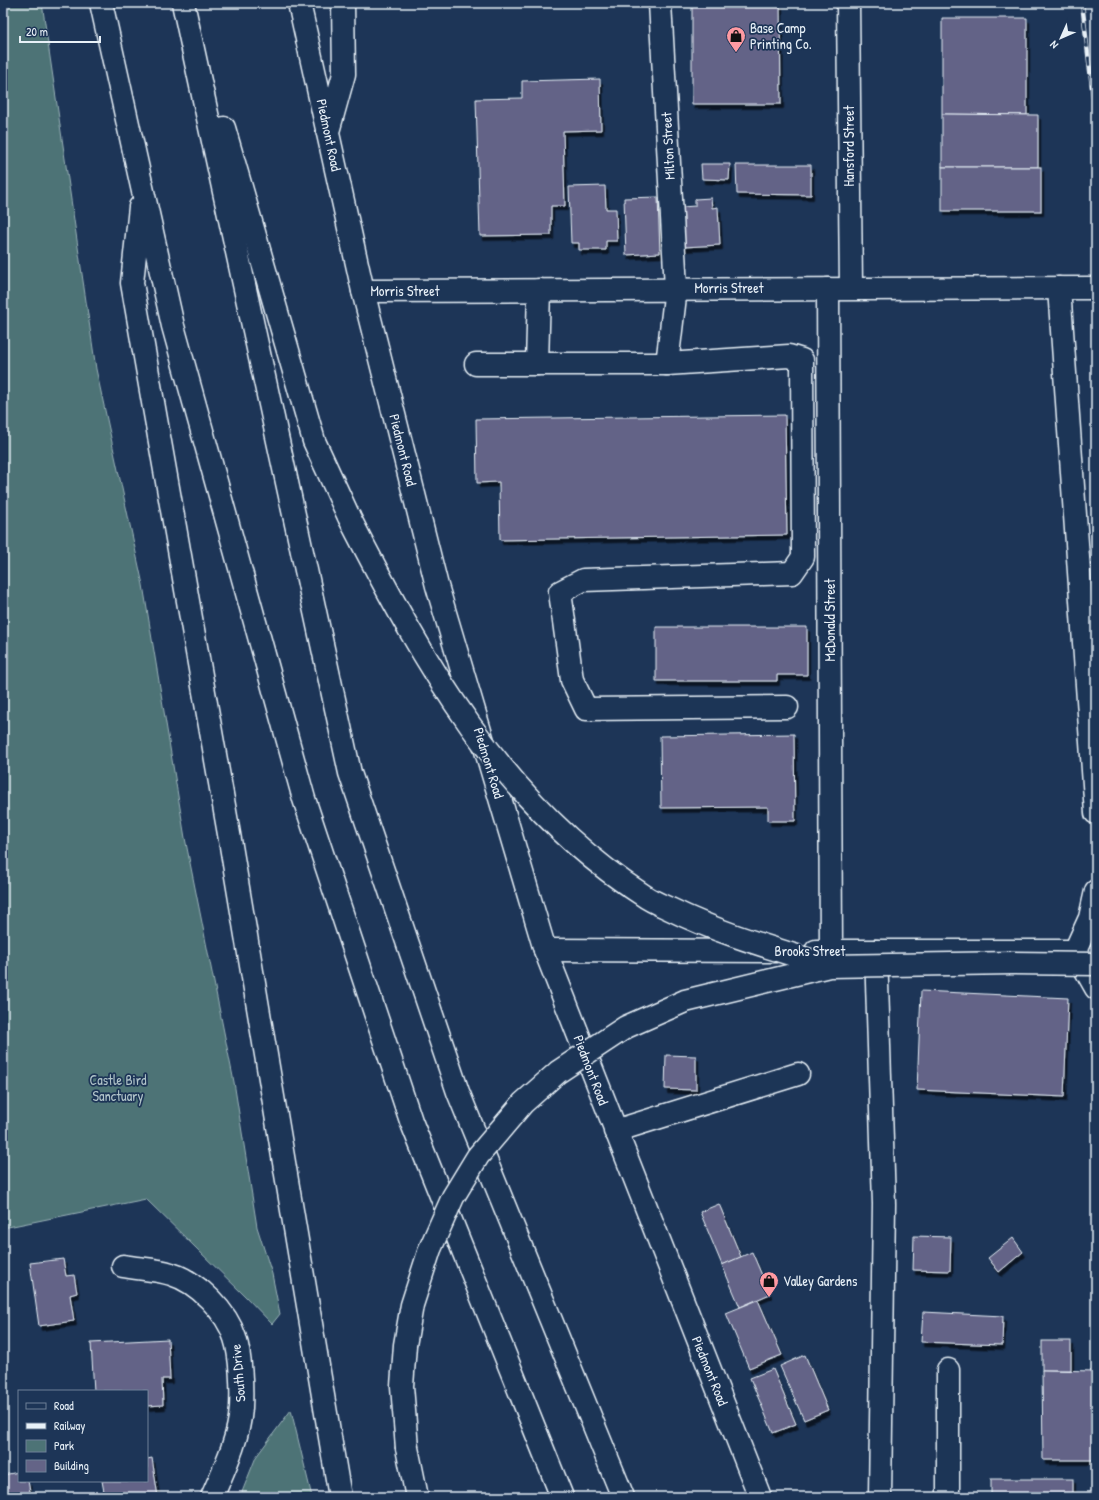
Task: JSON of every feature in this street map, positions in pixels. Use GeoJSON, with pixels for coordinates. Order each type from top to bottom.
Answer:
{"type":"FeatureCollection","features":[{"type":"Feature","properties":{"kind":"main road"},"geometry":{"type":"LineString","coordinates":[[102,3],[173,326],[304,798],[411,1121],[562,1497]]}},
{"type":"Feature","properties":{"kind":"main road"},"geometry":{"type":"LineString","coordinates":[[183,3],[350,773],[458,1092],[623,1497]]}},
{"type":"Feature","properties":{"kind":"main road"},"geometry":{"type":"LineString","coordinates":[[188,3],[314,441],[349,516],[397,610],[469,726],[524,795],[590,858],[644,896],[702,925],[830,958],[1096,964]]}},
{"type":"Feature","properties":{"kind":"main road","name":"Piedmont Road"},"geometry":{"type":"LineString","coordinates":[[300,3],[362,291],[437,586],[545,950],[760,1497]]}},
{"type":"Feature","properties":{"kind":"main road"},"geometry":{"type":"LineString","coordinates":[[328,131],[344,74],[343,3]]}},
{"type":"Feature","properties":{"kind":"main road","name":"Milton Street"},"geometry":{"type":"LineString","coordinates":[[660,3],[676,288],[667,364]]}},
{"type":"Feature","properties":{"kind":"main road","name":"Hansford Street"},"geometry":{"type":"LineString","coordinates":[[848,3],[851,288]]}},
{"type":"Feature","properties":{"kind":"main road"},"geometry":{"type":"LineString","coordinates":[[142,190],[132,283],[229,834],[340,1497]]}},
{"type":"Feature","properties":{"kind":"main road","name":"Morris Street"},"geometry":{"type":"LineString","coordinates":[[362,291],[676,288],[1096,288]]}},
{"type":"Feature","properties":{"kind":"main road","name":"McDonald Street"},"geometry":{"type":"LineString","coordinates":[[828,288],[830,958]]}},
{"type":"Feature","properties":{"kind":"main road"},"geometry":{"type":"LineString","coordinates":[[1059,288],[1096,813]]}},
{"type":"Feature","properties":{"kind":"main road"},"geometry":{"type":"LineString","coordinates":[[537,364],[539,290]]}},
{"type":"Feature","properties":{"kind":"main road"},"geometry":{"type":"LineString","coordinates":[[476,364],[667,364],[790,356],[802,360],[803,557],[792,573],[584,580],[560,592],[572,680],[586,709],[787,707]]}},
{"type":"Feature","properties":{"kind":"main road"},"geometry":{"type":"LineString","coordinates":[[1096,891],[1090,918],[1075,951],[1096,988]]}},
{"type":"Feature","properties":{"kind":"main road","name":"Brooks Street"},"geometry":{"type":"LineString","coordinates":[[545,950],[830,958],[876,951],[1075,951]]}},
{"type":"Feature","properties":{"kind":"main road"},"geometry":{"type":"LineString","coordinates":[[876,951],[884,1204],[880,1497]]}},
{"type":"Feature","properties":{"kind":"main road"},"geometry":{"type":"LineString","coordinates":[[417,1497],[407,1448],[402,1386],[405,1345],[412,1305],[430,1249],[453,1197],[478,1156],[523,1103],[558,1072],[626,1027],[685,1001],[830,958]]}},
{"type":"Feature","properties":{"kind":"main road"},"geometry":{"type":"LineString","coordinates":[[615,1131],[798,1074]]}},
{"type":"Feature","properties":{"kind":"main road","name":"South Drive"},"geometry":{"type":"LineString","coordinates":[[123,1266],[171,1274],[195,1285],[221,1310],[235,1338],[241,1379],[241,1409],[232,1446],[212,1497]]}},
{"type":"Feature","properties":{"kind":"main road"},"geometry":{"type":"LineString","coordinates":[[948,1370],[948,1497]]}},
{"type":"Feature","properties":{"kind":"green space","name":"Castle Bird Sanctuary"},"geometry":{"type":"Polygon","coordinates":[[[3,3],[42,3],[96,369],[143,585],[185,838],[234,1082],[257,1227],[272,1274],[280,1314],[272,1324],[146,1199],[3,1228],[3,3]]]}},
{"type":"Feature","properties":{"kind":"green space"},"geometry":{"type":"Polygon","coordinates":[[[291,1410],[312,1497],[240,1497],[256,1457],[291,1410]]]}},
{"type":"Feature","properties":{"kind":"building","name":"Base Camp Printing Co."},"geometry":{"type":"Polygon","coordinates":[[[692,3],[780,3],[781,104],[692,104],[692,3]]]}},
{"type":"Feature","properties":{"kind":"building"},"geometry":{"type":"Polygon","coordinates":[[[942,18],[1027,18],[1027,115],[942,114],[942,18]]]}},
{"type":"Feature","properties":{"kind":"building"},"geometry":{"type":"Polygon","coordinates":[[[600,79],[601,130],[563,131],[565,206],[551,206],[551,235],[480,236],[476,99],[522,98],[522,81],[600,79]]]}},
{"type":"Feature","properties":{"kind":"building"},"geometry":{"type":"Polygon","coordinates":[[[942,114],[1038,115],[1038,167],[942,167],[942,114]]]}},
{"type":"Feature","properties":{"kind":"building"},"geometry":{"type":"Polygon","coordinates":[[[701,164],[730,164],[729,180],[702,179],[701,164]]]}},
{"type":"Feature","properties":{"kind":"building"},"geometry":{"type":"Polygon","coordinates":[[[736,165],[811,165],[811,195],[737,194],[736,165]]]}},
{"type":"Feature","properties":{"kind":"building"},"geometry":{"type":"Polygon","coordinates":[[[942,167],[1041,167],[1041,211],[942,211],[942,167]]]}},
{"type":"Feature","properties":{"kind":"building"},"geometry":{"type":"Polygon","coordinates":[[[605,186],[606,209],[616,209],[617,241],[606,241],[606,250],[579,250],[579,243],[571,243],[569,187],[605,186]]]}},
{"type":"Feature","properties":{"kind":"building"},"geometry":{"type":"Polygon","coordinates":[[[658,197],[660,253],[626,255],[624,198],[658,197]]]}},
{"type":"Feature","properties":{"kind":"building"},"geometry":{"type":"Polygon","coordinates":[[[711,198],[712,208],[718,207],[720,245],[684,247],[682,207],[695,206],[695,199],[711,198]]]}},
{"type":"Feature","properties":{"kind":"building"},"geometry":{"type":"Polygon","coordinates":[[[785,415],[787,535],[500,540],[499,482],[477,483],[476,419],[785,415]]]}},
{"type":"Feature","properties":{"kind":"building"},"geometry":{"type":"Polygon","coordinates":[[[656,627],[807,627],[807,675],[777,675],[777,681],[656,681],[656,627]]]}},
{"type":"Feature","properties":{"kind":"building"},"geometry":{"type":"Polygon","coordinates":[[[794,734],[795,821],[768,821],[768,807],[661,808],[660,736],[794,734]]]}},
{"type":"Feature","properties":{"kind":"building"},"geometry":{"type":"Polygon","coordinates":[[[921,991],[1068,998],[1064,1097],[917,1090],[921,991]]]}},
{"type":"Feature","properties":{"kind":"building"},"geometry":{"type":"Polygon","coordinates":[[[666,1055],[696,1056],[696,1090],[665,1089],[666,1055]]]}},
{"type":"Feature","properties":{"kind":"building"},"geometry":{"type":"Polygon","coordinates":[[[719,1204],[741,1257],[722,1265],[700,1212],[719,1204]]]}},
{"type":"Feature","properties":{"kind":"building"},"geometry":{"type":"Polygon","coordinates":[[[914,1236],[951,1237],[950,1271],[913,1270],[914,1236]]]}},
{"type":"Feature","properties":{"kind":"building"},"geometry":{"type":"Polygon","coordinates":[[[1013,1238],[1023,1252],[999,1272],[988,1258],[1013,1238]]]}},
{"type":"Feature","properties":{"kind":"building"},"geometry":{"type":"Polygon","coordinates":[[[752,1252],[770,1294],[740,1307],[722,1265],[752,1252]]]}},
{"type":"Feature","properties":{"kind":"building"},"geometry":{"type":"Polygon","coordinates":[[[63,1259],[66,1276],[74,1275],[77,1293],[70,1295],[74,1321],[39,1326],[30,1263],[63,1259]]]}},
{"type":"Feature","properties":{"kind":"building"},"geometry":{"type":"Polygon","coordinates":[[[758,1300],[782,1355],[749,1368],[726,1313],[758,1300]]]}},
{"type":"Feature","properties":{"kind":"building"},"geometry":{"type":"Polygon","coordinates":[[[923,1312],[1003,1316],[1002,1345],[921,1342],[923,1312]]]}},
{"type":"Feature","properties":{"kind":"building"},"geometry":{"type":"Polygon","coordinates":[[[168,1339],[170,1379],[162,1379],[163,1405],[148,1406],[148,1390],[94,1390],[91,1343],[168,1339]]]}},
{"type":"Feature","properties":{"kind":"building"},"geometry":{"type":"Polygon","coordinates":[[[1042,1341],[1071,1341],[1071,1370],[1042,1370],[1042,1341]]]}},
{"type":"Feature","properties":{"kind":"building"},"geometry":{"type":"Polygon","coordinates":[[[805,1355],[828,1410],[804,1420],[780,1366],[805,1355]]]}},
{"type":"Feature","properties":{"kind":"building"},"geometry":{"type":"Polygon","coordinates":[[[773,1369],[796,1424],[773,1433],[750,1378],[773,1369]]]}},
{"type":"Feature","properties":{"kind":"building"},"geometry":{"type":"Polygon","coordinates":[[[1042,1370],[1096,1371],[1096,1460],[1043,1460],[1042,1370]]]}},
{"type":"Feature","properties":{"kind":"building"},"geometry":{"type":"Polygon","coordinates":[[[152,1458],[158,1497],[105,1497],[102,1482],[148,1482],[148,1459],[152,1458]]]}},
{"type":"Feature","properties":{"kind":"building"},"geometry":{"type":"Polygon","coordinates":[[[18,1472],[18,1482],[28,1482],[31,1497],[3,1497],[3,1475],[18,1472]]]}},
{"type":"Feature","properties":{"kind":"building"},"geometry":{"type":"Polygon","coordinates":[[[991,1479],[1073,1479],[1073,1497],[991,1497],[991,1479]]]}},
{"type":"Feature","properties":{"kind":"railway"},"geometry":{"type":"LineString","coordinates":[[1082,3],[1096,121]]}},
{"type":"Feature","properties":{"kind":"place","name":"Base Camp Printing Co."},"geometry":{"type":"Point","coordinates":[736,53]}},
{"type":"Feature","properties":{"kind":"place","name":"Valley Gardens"},"geometry":{"type":"Point","coordinates":[769,1298]}}]}
